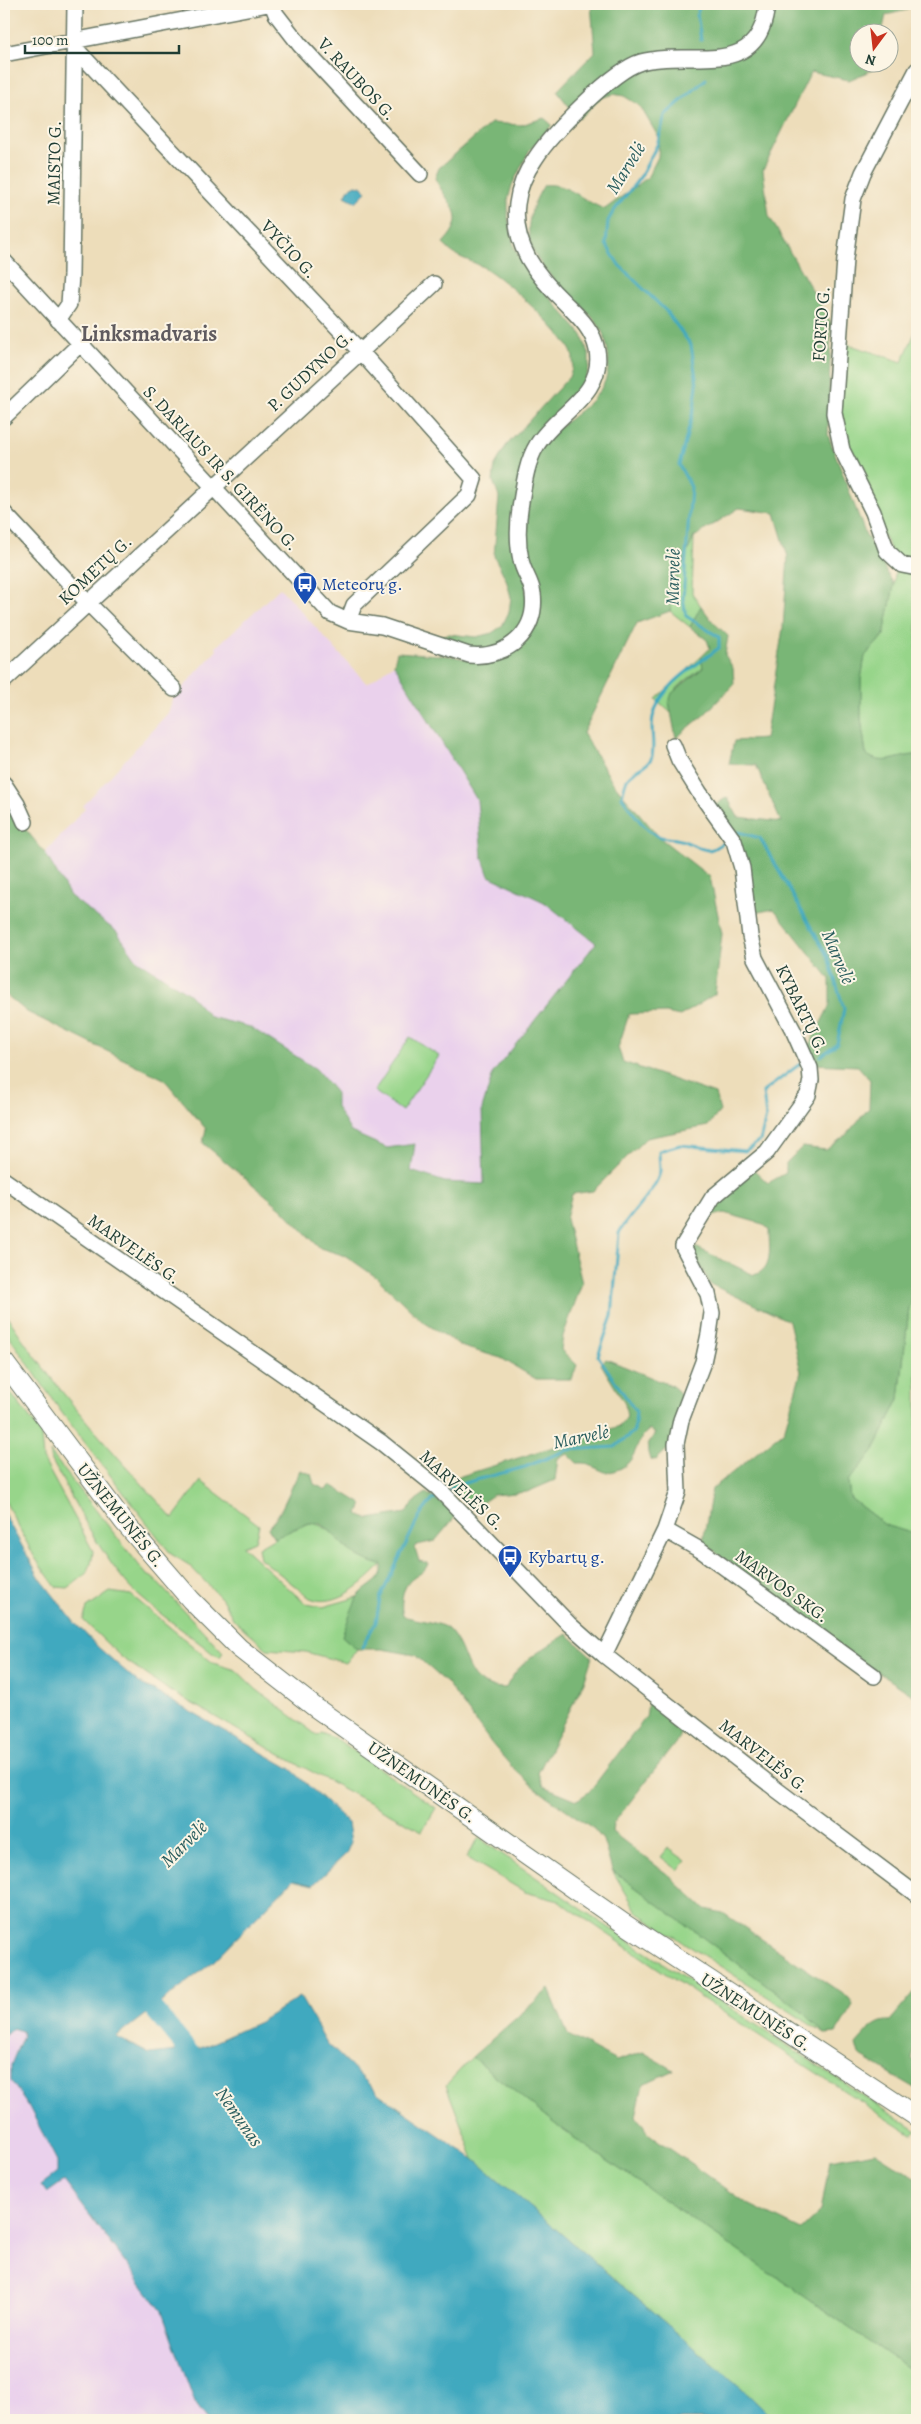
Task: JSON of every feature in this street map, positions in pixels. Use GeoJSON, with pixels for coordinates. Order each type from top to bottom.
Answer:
{"type":"FeatureCollection","features":[{"type":"Feature","properties":{"kind":"main road","name":"UŽNEMUNĖS G."},"geometry":{"type":"LineString","coordinates":[[4,1362],[124,1522],[191,1600],[239,1648],[316,1708],[623,1923],[917,2117]]}},
{"type":"Feature","properties":{"kind":"street","name":"MAISTO G."},"geometry":{"type":"LineString","coordinates":[[58,320],[66,311],[69,295],[75,4]]}},
{"type":"Feature","properties":{"kind":"street"},"geometry":{"type":"LineString","coordinates":[[4,54],[74,44],[268,4]]}},
{"type":"Feature","properties":{"kind":"street","name":"V. RAUBOS G."},"geometry":{"type":"LineString","coordinates":[[272,4],[276,14],[300,45],[420,174]]}},
{"type":"Feature","properties":{"kind":"street","name":"S. DARIAUS IR S. GIRĖNO G."},"geometry":{"type":"LineString","coordinates":[[4,261],[330,613],[348,620],[382,626],[470,655],[484,657],[507,649],[518,641],[526,630],[534,606],[533,591],[521,561],[519,514],[531,458],[537,444],[547,432],[588,391],[594,380],[597,352],[594,339],[586,324],[548,287],[528,260],[516,221],[519,189],[535,158],[547,143],[620,72],[641,62],[664,58],[701,59],[735,54],[746,48],[761,30],[767,4]]}},
{"type":"Feature","properties":{"kind":"street","name":"VYČIO G."},"geometry":{"type":"LineString","coordinates":[[74,44],[360,351],[474,479],[469,495],[354,605],[348,620]]}},
{"type":"Feature","properties":{"kind":"street","name":"FORTO G."},"geometry":{"type":"LineString","coordinates":[[917,70],[863,173],[853,199],[843,277],[834,413],[842,450],[873,512],[887,551],[896,561],[917,568]]}},
{"type":"Feature","properties":{"kind":"street","name":"P. GUDYNO G."},"geometry":{"type":"LineString","coordinates":[[213,487],[434,284]]}},
{"type":"Feature","properties":{"kind":"street"},"geometry":{"type":"LineString","coordinates":[[4,417],[80,344]]}},
{"type":"Feature","properties":{"kind":"street","name":"KOMETŲ G."},"geometry":{"type":"LineString","coordinates":[[4,681],[213,487]]}},
{"type":"Feature","properties":{"kind":"street"},"geometry":{"type":"LineString","coordinates":[[4,513],[88,603],[174,689]]}},
{"type":"Feature","properties":{"kind":"street","name":"KYBARTŲ G."},"geometry":{"type":"LineString","coordinates":[[604,1655],[666,1530],[678,1492],[676,1444],[681,1420],[703,1362],[712,1313],[708,1294],[683,1246],[712,1197],[767,1152],[808,1095],[811,1080],[810,1068],[794,1032],[756,958],[750,936],[742,868],[731,837],[699,792],[679,760],[673,745]]}},
{"type":"Feature","properties":{"kind":"street"},"geometry":{"type":"LineString","coordinates":[[4,784],[17,804],[25,822]]}},
{"type":"Feature","properties":{"kind":"street","name":"MARVELĖS G."},"geometry":{"type":"LineString","coordinates":[[4,1180],[382,1443],[438,1488],[569,1624],[604,1655],[777,1790],[917,1895]]}},
{"type":"Feature","properties":{"kind":"street","name":"MARVOS SKG."},"geometry":{"type":"LineString","coordinates":[[666,1530],[702,1551],[874,1676]]}},
{"type":"Feature","properties":{"kind":"shaded area"},"geometry":{"type":"Polygon","coordinates":[[[280,588],[367,684],[394,664],[477,800],[482,856],[489,876],[544,902],[596,943],[493,1073],[482,1109],[484,1184],[445,1182],[411,1171],[414,1144],[387,1148],[351,1132],[336,1107],[336,1093],[250,1027],[210,1017],[189,994],[136,959],[117,932],[70,896],[45,853],[85,808],[83,806],[168,713],[174,697],[217,650],[216,647],[280,588]]]}},
{"type":"Feature","properties":{"kind":"shaded area"},"geometry":{"type":"Polygon","coordinates":[[[13,2028],[22,2031],[23,2035],[16,2052],[11,2081],[28,2105],[57,2161],[57,2173],[41,2186],[64,2180],[162,2311],[195,2403],[208,2420],[4,2420],[4,2036],[13,2028]]]}},
{"type":"Feature","properties":{"kind":"green space"},"geometry":{"type":"Polygon","coordinates":[[[591,4],[911,4],[907,10],[886,15],[884,22],[848,22],[848,72],[867,72],[849,80],[811,72],[763,170],[769,216],[831,323],[828,435],[865,533],[894,585],[884,635],[865,656],[861,679],[861,718],[866,754],[878,760],[891,760],[917,755],[917,1292],[909,1308],[899,1399],[873,1452],[848,1481],[850,1498],[885,1525],[917,1535],[917,1698],[797,1618],[703,1542],[712,1489],[784,1431],[801,1372],[789,1321],[710,1284],[689,1244],[754,1275],[760,1272],[768,1263],[770,1250],[769,1230],[763,1224],[724,1213],[704,1219],[713,1202],[753,1169],[768,1183],[786,1173],[786,1163],[802,1147],[826,1150],[846,1135],[869,1108],[870,1080],[858,1066],[812,1064],[808,1048],[830,1005],[830,979],[774,909],[754,913],[713,807],[727,797],[738,817],[781,822],[756,765],[729,764],[734,741],[765,739],[783,628],[788,557],[775,513],[739,508],[694,537],[679,571],[670,611],[637,623],[583,733],[613,783],[660,838],[710,877],[722,934],[715,994],[680,1016],[666,1013],[629,1014],[618,1048],[623,1062],[715,1094],[720,1111],[708,1126],[646,1138],[593,1191],[572,1194],[566,1219],[582,1283],[563,1336],[561,1350],[577,1365],[572,1379],[536,1379],[501,1358],[463,1347],[422,1321],[376,1277],[346,1256],[320,1248],[281,1208],[203,1143],[206,1129],[164,1079],[27,1012],[4,993],[4,803],[45,853],[70,896],[117,932],[136,959],[189,994],[210,1017],[250,1027],[316,1069],[336,1093],[336,1107],[351,1132],[387,1148],[415,1144],[411,1171],[445,1182],[484,1184],[482,1109],[493,1073],[596,943],[544,902],[489,876],[482,856],[477,800],[394,664],[397,652],[451,656],[480,662],[533,618],[538,613],[540,607],[536,582],[526,556],[523,541],[527,502],[535,462],[537,455],[547,440],[598,393],[606,378],[609,359],[604,336],[599,326],[549,275],[540,262],[533,249],[529,235],[529,220],[534,204],[544,185],[568,189],[605,209],[647,178],[658,157],[659,138],[640,106],[624,96],[613,94],[601,98],[579,119],[557,91],[595,52],[591,4]]]}},
{"type":"Feature","properties":{"kind":"green space"},"geometry":{"type":"Polygon","coordinates":[[[544,118],[552,125],[529,151],[512,185],[508,200],[508,217],[514,247],[527,271],[582,335],[589,355],[589,367],[584,386],[522,467],[527,619],[507,644],[484,652],[431,637],[450,634],[476,637],[492,633],[502,626],[509,612],[511,597],[506,579],[494,556],[499,497],[493,481],[495,465],[506,446],[569,377],[573,358],[571,351],[556,331],[521,296],[488,270],[453,253],[443,243],[451,233],[456,217],[454,210],[435,178],[439,168],[491,123],[521,125],[544,118]]]}},
{"type":"Feature","properties":{"kind":"green space"},"geometry":{"type":"Polygon","coordinates":[[[917,328],[917,755],[891,760],[878,760],[866,754],[861,718],[861,679],[865,656],[884,635],[894,585],[896,561],[842,450],[838,341],[902,362],[917,328]]]}},
{"type":"Feature","properties":{"kind":"green space"},"geometry":{"type":"Polygon","coordinates":[[[694,537],[692,593],[701,606],[690,627],[670,611],[679,571],[694,537]]]}},
{"type":"Feature","properties":{"kind":"green space"},"geometry":{"type":"Polygon","coordinates":[[[701,606],[713,622],[728,636],[725,655],[733,668],[734,684],[705,714],[676,738],[669,702],[672,693],[703,668],[701,657],[710,648],[707,640],[690,627],[701,606]]]}},
{"type":"Feature","properties":{"kind":"green space"},"geometry":{"type":"Polygon","coordinates":[[[701,657],[703,667],[674,692],[670,705],[671,713],[656,699],[701,657]]]}},
{"type":"Feature","properties":{"kind":"green space"},"geometry":{"type":"Polygon","coordinates":[[[410,1037],[439,1056],[402,1111],[374,1091],[410,1037]]]}},
{"type":"Feature","properties":{"kind":"green space"},"geometry":{"type":"Polygon","coordinates":[[[917,1292],[917,1535],[885,1525],[850,1498],[848,1481],[873,1452],[899,1399],[909,1308],[917,1292]]]}},
{"type":"Feature","properties":{"kind":"green space"},"geometry":{"type":"Polygon","coordinates":[[[4,1311],[42,1366],[63,1392],[106,1444],[173,1518],[201,1481],[259,1525],[255,1541],[242,1546],[306,1604],[323,1607],[358,1597],[342,1636],[357,1649],[346,1663],[306,1652],[267,1649],[234,1620],[222,1599],[189,1565],[171,1554],[62,1413],[4,1329],[4,1311]]]}},
{"type":"Feature","properties":{"kind":"green space"},"geometry":{"type":"Polygon","coordinates":[[[606,1359],[672,1386],[678,1391],[683,1400],[673,1444],[656,1460],[650,1459],[648,1451],[648,1445],[655,1433],[649,1430],[641,1438],[628,1463],[620,1469],[607,1473],[585,1463],[577,1463],[568,1454],[558,1458],[555,1480],[527,1492],[493,1495],[473,1509],[448,1485],[449,1480],[620,1426],[627,1417],[625,1404],[601,1364],[606,1359]]]}},
{"type":"Feature","properties":{"kind":"green space"},"geometry":{"type":"Polygon","coordinates":[[[4,1384],[38,1429],[41,1435],[43,1459],[93,1551],[89,1569],[68,1588],[56,1587],[35,1558],[4,1499],[4,1384]]]}},
{"type":"Feature","properties":{"kind":"green space"},"geometry":{"type":"Polygon","coordinates":[[[50,1452],[146,1574],[153,1578],[223,1652],[220,1657],[212,1653],[155,1609],[124,1580],[90,1531],[52,1461],[50,1452]]]}},
{"type":"Feature","properties":{"kind":"green space"},"geometry":{"type":"Polygon","coordinates":[[[300,1470],[311,1474],[314,1484],[326,1490],[331,1485],[362,1504],[358,1514],[369,1519],[406,1513],[416,1500],[426,1493],[445,1505],[456,1516],[435,1541],[417,1545],[415,1548],[419,1561],[428,1563],[423,1572],[412,1579],[407,1585],[402,1598],[402,1612],[403,1616],[433,1623],[448,1629],[456,1639],[469,1668],[481,1682],[491,1687],[506,1688],[524,1663],[567,1634],[592,1657],[584,1682],[538,1773],[543,1786],[577,1800],[589,1792],[646,1717],[649,1697],[680,1724],[680,1737],[613,1824],[612,1832],[667,1874],[705,1909],[723,1913],[849,1998],[853,2005],[836,2033],[825,2034],[802,2011],[612,1870],[603,1840],[594,1829],[535,1788],[512,1767],[492,1744],[447,1683],[415,1655],[382,1649],[357,1649],[342,1636],[357,1598],[377,1580],[382,1571],[382,1565],[368,1561],[355,1554],[343,1545],[326,1527],[316,1523],[302,1525],[274,1538],[268,1528],[280,1512],[300,1470]]]}},
{"type":"Feature","properties":{"kind":"green space"},"geometry":{"type":"Polygon","coordinates":[[[310,1523],[325,1528],[357,1556],[382,1565],[359,1586],[340,1597],[330,1600],[310,1598],[260,1558],[258,1548],[282,1534],[310,1523]]]}},
{"type":"Feature","properties":{"kind":"green space"},"geometry":{"type":"Polygon","coordinates":[[[110,1592],[131,1595],[213,1663],[236,1670],[257,1690],[318,1736],[321,1733],[338,1740],[436,1808],[422,1831],[279,1754],[167,1689],[121,1657],[83,1620],[87,1608],[110,1592]]]}},
{"type":"Feature","properties":{"kind":"green space"},"geometry":{"type":"Polygon","coordinates":[[[479,1838],[599,1921],[917,2131],[912,2135],[703,1999],[559,1901],[525,1892],[466,1857],[479,1838]]]}},
{"type":"Feature","properties":{"kind":"green space"},"geometry":{"type":"Polygon","coordinates":[[[668,1848],[686,1861],[678,1870],[661,1857],[668,1848]]]}},
{"type":"Feature","properties":{"kind":"green space"},"geometry":{"type":"Polygon","coordinates":[[[612,1870],[802,2011],[825,2034],[638,1913],[612,1870]]]}},
{"type":"Feature","properties":{"kind":"green space"},"geometry":{"type":"Polygon","coordinates":[[[549,1989],[568,2035],[616,2061],[643,2052],[674,2070],[643,2084],[636,2116],[649,2134],[748,2204],[801,2230],[821,2211],[830,2160],[875,2152],[917,2179],[917,2374],[560,2128],[472,2057],[549,1989]]]}},
{"type":"Feature","properties":{"kind":"green space"},"geometry":{"type":"Polygon","coordinates":[[[917,1989],[917,2038],[912,2059],[917,2063],[917,2089],[859,2055],[856,2044],[875,2025],[890,2021],[917,1989]]]}},
{"type":"Feature","properties":{"kind":"green space"},"geometry":{"type":"Polygon","coordinates":[[[472,2057],[560,2128],[917,2374],[917,2420],[775,2420],[752,2397],[474,2159],[446,2085],[472,2057]]]}},
{"type":"Feature","properties":{"kind":"water"},"geometry":{"type":"Polygon","coordinates":[[[356,185],[361,186],[366,192],[356,202],[345,196],[349,189],[356,185]]]}},
{"type":"Feature","properties":{"kind":"water"},"geometry":{"type":"Polygon","coordinates":[[[4,1514],[40,1578],[75,1623],[99,1648],[138,1682],[291,1769],[348,1823],[351,1842],[346,1854],[313,1885],[293,1880],[213,1962],[116,2037],[150,2054],[201,2048],[259,2022],[300,1997],[327,2043],[379,2094],[474,2159],[752,2397],[775,2420],[208,2420],[195,2403],[162,2311],[64,2181],[47,2193],[41,2185],[57,2173],[57,2161],[28,2105],[11,2081],[11,2065],[23,2035],[22,2031],[13,2028],[4,2036],[4,1514]]]}},
{"type":"Feature","properties":{"kind":"waterway","name":"Marvelė"},"geometry":{"type":"LineString","coordinates":[[700,4],[697,14],[701,40]]}},
{"type":"Feature","properties":{"kind":"waterway","name":"Marvelė"},"geometry":{"type":"LineString","coordinates":[[706,79],[665,115],[657,145],[641,176],[608,221],[606,244],[619,265],[666,311],[691,345],[697,385],[694,408],[679,465],[691,487],[683,598],[686,616],[719,637],[719,648],[689,670],[663,696],[653,717],[653,751],[651,760],[627,779],[622,797],[641,823],[659,837],[682,840],[707,850],[711,850],[727,840]]}},
{"type":"Feature","properties":{"kind":"waterway","name":"Marvelė"},"geometry":{"type":"LineString","coordinates":[[734,835],[738,832],[760,838],[828,957],[844,1009],[837,1044],[821,1056]]}},
{"type":"Feature","properties":{"kind":"waterway","name":"Marvelė"},"geometry":{"type":"LineString","coordinates":[[448,1491],[457,1485],[525,1467],[567,1450],[615,1447],[634,1431],[636,1412],[598,1356],[612,1316],[619,1233],[649,1194],[658,1178],[660,1171],[659,1151],[680,1145],[745,1151],[760,1141],[766,1117],[763,1092],[800,1064]]}},
{"type":"Feature","properties":{"kind":"waterway","name":"Marvelė"},"geometry":{"type":"LineString","coordinates":[[362,1647],[376,1622],[380,1598],[419,1517],[431,1501],[440,1495]]}},
{"type":"Feature","properties":{"kind":"waterway","name":"Nemunas"},"geometry":{"type":"LineString","coordinates":[[137,1989],[204,2070]]}},
{"type":"Feature","properties":{"kind":"place","name":"Meteorų g."},"geometry":{"type":"Point","coordinates":[305,605]}},
{"type":"Feature","properties":{"kind":"place","name":"Kybartų g."},"geometry":{"type":"Point","coordinates":[510,1578]}},
{"type":"Feature","properties":{"kind":"district","name":"Linksmadvaris"},"geometry":{"type":"Point","coordinates":[149,334]}}]}
